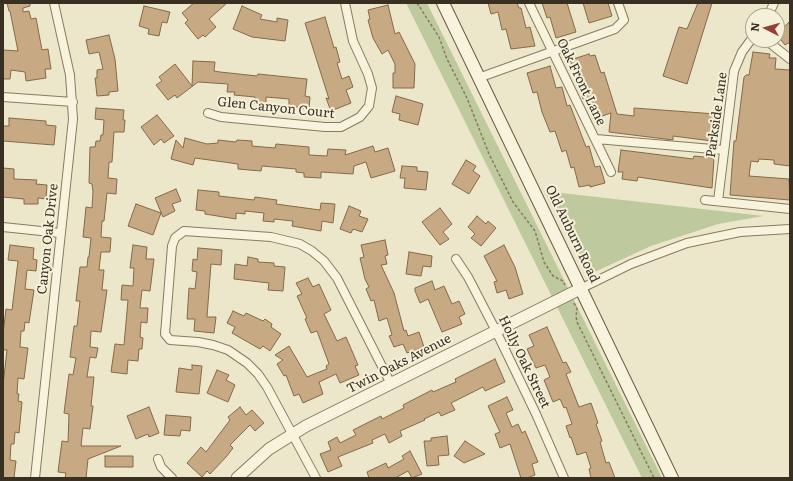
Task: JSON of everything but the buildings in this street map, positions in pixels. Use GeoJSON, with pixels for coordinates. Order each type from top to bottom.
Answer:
{"type":"FeatureCollection","features":[{"type":"Feature","properties":{"kind":"main road","name":"Old Auburn Road"},"geometry":{"type":"LineString","coordinates":[[444,3],[481,77],[672,478]]}},
{"type":"Feature","properties":{"kind":"street","name":"Canyon Oak Drive"},"geometry":{"type":"LineString","coordinates":[[35,478],[73,119],[73,102],[68,61],[54,3]]}},
{"type":"Feature","properties":{"kind":"street","name":"Glen Canyon Court"},"geometry":{"type":"LineString","coordinates":[[208,113],[228,117],[325,127],[341,127],[360,117],[369,106],[372,88],[368,74],[353,41],[345,3]]}},
{"type":"Feature","properties":{"kind":"street","name":"Oak Front Lane"},"geometry":{"type":"LineString","coordinates":[[529,3],[611,172]]}},
{"type":"Feature","properties":{"kind":"street"},"geometry":{"type":"LineString","coordinates":[[481,77],[615,29],[624,20],[618,3]]}},
{"type":"Feature","properties":{"kind":"street","name":"Parkside Lane"},"geometry":{"type":"LineString","coordinates":[[718,201],[734,71],[745,48]]}},
{"type":"Feature","properties":{"kind":"street"},"geometry":{"type":"LineString","coordinates":[[776,48],[790,59]]}},
{"type":"Feature","properties":{"kind":"street"},"geometry":{"type":"LineString","coordinates":[[3,97],[73,102]]}},
{"type":"Feature","properties":{"kind":"street"},"geometry":{"type":"LineString","coordinates":[[596,139],[724,150]]}},
{"type":"Feature","properties":{"kind":"street"},"geometry":{"type":"LineString","coordinates":[[705,200],[790,209]]}},
{"type":"Feature","properties":{"kind":"street"},"geometry":{"type":"LineString","coordinates":[[3,227],[60,233]]}},
{"type":"Feature","properties":{"kind":"street"},"geometry":{"type":"LineString","coordinates":[[582,288],[635,262],[687,243],[740,232],[790,229]]}},
{"type":"Feature","properties":{"kind":"street"},"geometry":{"type":"LineString","coordinates":[[316,478],[263,380],[241,358],[213,345],[198,342],[170,340],[165,334],[172,246],[179,233],[184,231],[271,237],[300,244],[312,252],[324,261],[337,278],[391,384]]}},
{"type":"Feature","properties":{"kind":"street","name":"Holly Oak Street"},"geometry":{"type":"LineString","coordinates":[[456,259],[468,277],[496,331],[536,414],[564,478]]}},
{"type":"Feature","properties":{"kind":"street","name":"Twin Oaks Avenue"},"geometry":{"type":"LineString","coordinates":[[237,478],[260,456],[293,434],[582,288]]}},
{"type":"Feature","properties":{"kind":"street"},"geometry":{"type":"LineString","coordinates":[[158,459],[161,467],[172,478]]}},
{"type":"Feature","properties":{"kind":"path"},"geometry":{"type":"LineString","coordinates":[[417,3],[439,37],[447,59],[467,98],[489,154],[512,202],[534,231],[544,262],[555,278],[562,281],[577,309],[577,322],[654,478]]}},
{"type":"Feature","properties":{"kind":"green space"},"geometry":{"type":"Polygon","coordinates":[[[406,3],[427,3],[662,478],[642,478],[406,3]]]}},
{"type":"Feature","properties":{"kind":"green space"},"geometry":{"type":"Polygon","coordinates":[[[544,191],[764,216],[718,224],[651,246],[588,275],[544,191]]]}}]}
